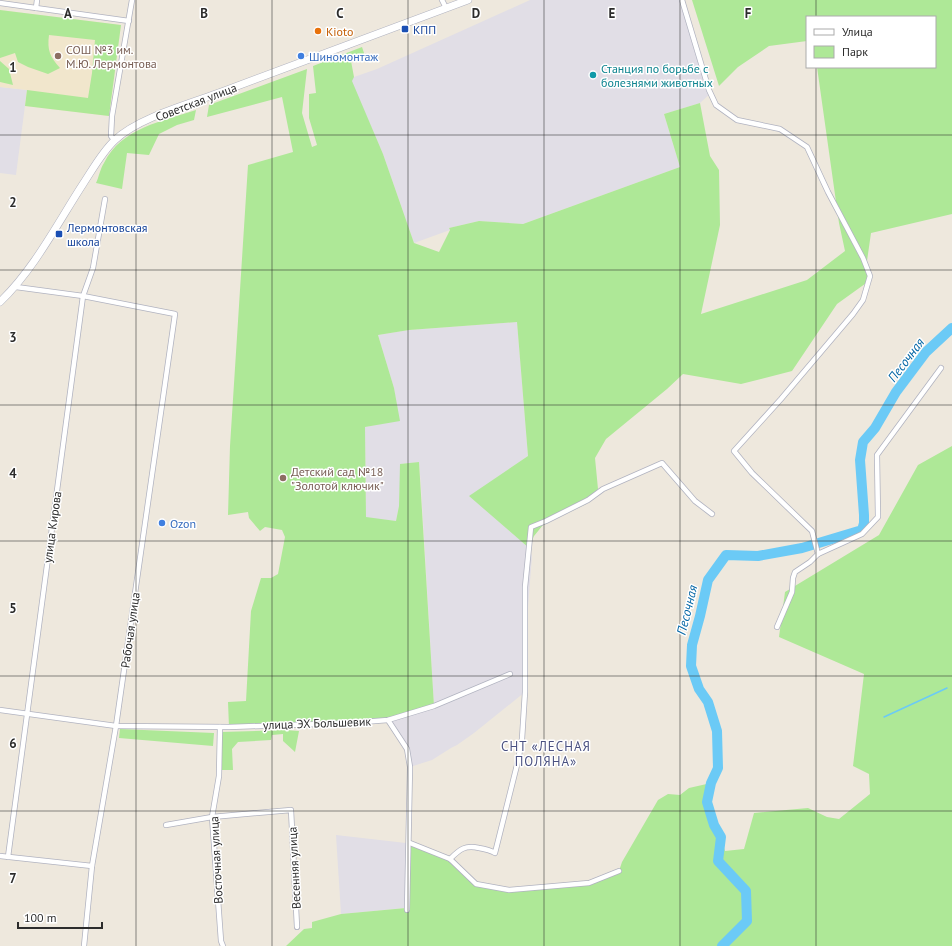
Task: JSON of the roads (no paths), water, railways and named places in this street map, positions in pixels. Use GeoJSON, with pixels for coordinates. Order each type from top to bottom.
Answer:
{"type":"FeatureCollection","features":[{"type":"Feature","properties":{"kind":"main road","name":"Советская улица"},"geometry":{"type":"LineString","coordinates":[[0,302],[16,287],[98,160],[114,140],[133,126],[170,110],[310,60],[468,0]]}},
{"type":"Feature","properties":{"kind":"street"},"geometry":{"type":"LineString","coordinates":[[36,8],[37,0]]}},
{"type":"Feature","properties":{"kind":"street"},"geometry":{"type":"LineString","coordinates":[[114,140],[111,136],[112,116],[132,0]]}},
{"type":"Feature","properties":{"kind":"street"},"geometry":{"type":"LineString","coordinates":[[442,0],[446,8]]}},
{"type":"Feature","properties":{"kind":"street"},"geometry":{"type":"LineString","coordinates":[[682,0],[709,90],[716,105],[737,120],[780,129],[806,147],[863,258],[870,276],[863,300],[853,314],[781,399],[734,451],[752,473],[812,531],[818,554]]}},
{"type":"Feature","properties":{"kind":"street"},"geometry":{"type":"LineString","coordinates":[[0,4],[129,21]]}},
{"type":"Feature","properties":{"kind":"street","name":"улица Кирова"},"geometry":{"type":"LineString","coordinates":[[8,857],[83,296],[93,268],[105,199]]}},
{"type":"Feature","properties":{"kind":"street"},"geometry":{"type":"LineString","coordinates":[[16,287],[83,296]]}},
{"type":"Feature","properties":{"kind":"street","name":"Рабочая улица"},"geometry":{"type":"LineString","coordinates":[[83,296],[175,314],[116,726],[92,866],[84,946]]}},
{"type":"Feature","properties":{"kind":"street"},"geometry":{"type":"LineString","coordinates":[[777,627],[792,592],[795,572],[810,562],[818,554],[862,534],[878,517],[877,455],[941,368]]}},
{"type":"Feature","properties":{"kind":"street"},"geometry":{"type":"LineString","coordinates":[[450,859],[458,850],[469,846],[490,850],[495,853],[518,761],[522,739],[524,700],[525,587],[531,527],[588,500],[603,489],[662,463],[696,501],[712,514]]}},
{"type":"Feature","properties":{"kind":"street","name":"улица ЭХ Большевик"},"geometry":{"type":"LineString","coordinates":[[0,710],[116,726],[220,727],[307,725],[388,720],[434,706],[510,674]]}},
{"type":"Feature","properties":{"kind":"street"},"geometry":{"type":"LineString","coordinates":[[388,720],[407,749],[410,767],[407,910]]}},
{"type":"Feature","properties":{"kind":"street","name":"Восточная улица"},"geometry":{"type":"LineString","coordinates":[[220,727],[219,776],[212,817],[221,941],[223,946]]}},
{"type":"Feature","properties":{"kind":"street","name":"Весенняя улица"},"geometry":{"type":"LineString","coordinates":[[212,817],[291,810],[297,926]]}},
{"type":"Feature","properties":{"kind":"street"},"geometry":{"type":"LineString","coordinates":[[166,825],[212,817]]}},
{"type":"Feature","properties":{"kind":"street"},"geometry":{"type":"LineString","coordinates":[[410,843],[450,859],[476,884],[509,890],[589,882],[619,872]]}},
{"type":"Feature","properties":{"kind":"street"},"geometry":{"type":"LineString","coordinates":[[0,856],[92,866]]}},
{"type":"Feature","properties":{"kind":"waterway","name":"Песочная"},"geometry":{"type":"LineString","coordinates":[[722,946],[747,921],[746,891],[718,861],[721,837],[714,825],[707,802],[711,783],[718,768],[717,731],[708,702],[699,689],[691,666],[692,645],[708,580],[726,555],[758,556],[802,548],[862,530],[864,515],[860,460],[863,442],[875,428],[896,392],[926,352],[952,328]]}},
{"type":"Feature","properties":{"kind":"waterway"},"geometry":{"type":"LineString","coordinates":[[884,717],[947,688]]}},
{"type":"Feature","properties":{"kind":"place","name":"КПП"},"geometry":{"type":"Point","coordinates":[405,29]}},
{"type":"Feature","properties":{"kind":"place","name":"Kioto"},"geometry":{"type":"Point","coordinates":[318,31]}},
{"type":"Feature","properties":{"kind":"place","name":"СОШ №3 им. М.Ю. Лермонтова"},"geometry":{"type":"Point","coordinates":[58,56]}},
{"type":"Feature","properties":{"kind":"place","name":"Шиномонтаж"},"geometry":{"type":"Point","coordinates":[301,56]}},
{"type":"Feature","properties":{"kind":"place","name":"Станция по борьбе с болезнями животных"},"geometry":{"type":"Point","coordinates":[593,75]}},
{"type":"Feature","properties":{"kind":"place","name":"Лермонтовская школа"},"geometry":{"type":"Point","coordinates":[59,234]}},
{"type":"Feature","properties":{"kind":"place","name":"Детский сад №18 \"Золотой ключик\""},"geometry":{"type":"Point","coordinates":[283,478]}},
{"type":"Feature","properties":{"kind":"place","name":"Ozon"},"geometry":{"type":"Point","coordinates":[162,523]}},
{"type":"Feature","properties":{"kind":"district","name":"СНТ «ЛЕСНАЯ ПОЛЯНА»"},"geometry":{"type":"Point","coordinates":[546,754]}}]}
